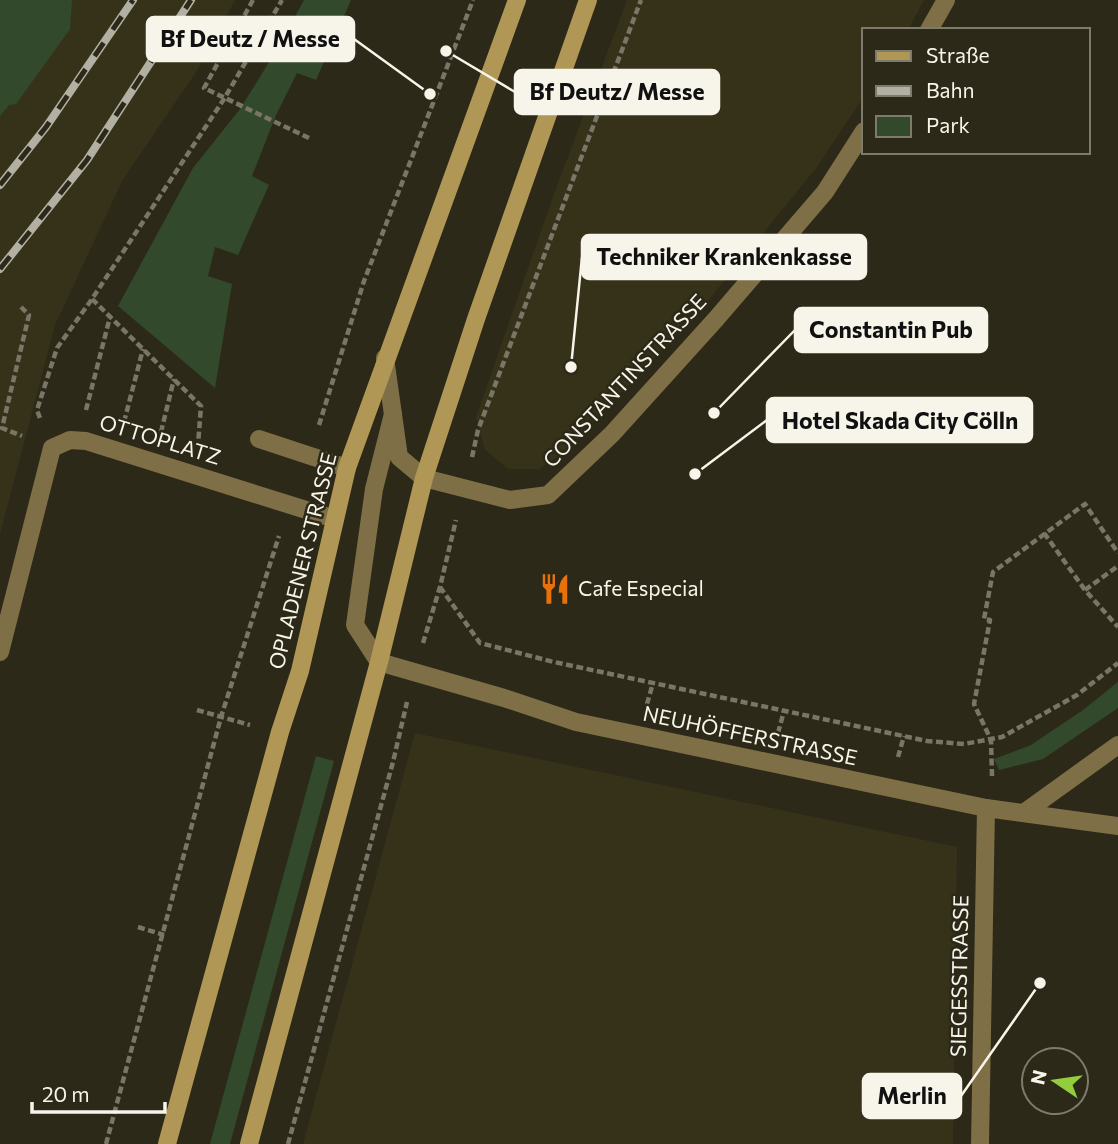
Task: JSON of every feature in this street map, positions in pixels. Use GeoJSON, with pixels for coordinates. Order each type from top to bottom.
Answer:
{"type":"FeatureCollection","features":[{"type":"Feature","properties":{"kind":"main road","name":"OPLADENER STRASSE"},"geometry":{"type":"LineString","coordinates":[[167,1144],[280,733],[300,671],[347,468],[517,0]]}},
{"type":"Feature","properties":{"kind":"main road"},"geometry":{"type":"LineString","coordinates":[[249,1144],[379,662],[424,478],[476,319],[588,0]]}},
{"type":"Feature","properties":{"kind":"street"},"geometry":{"type":"LineString","coordinates":[[930,28],[946,0]]}},
{"type":"Feature","properties":{"kind":"street","name":"CONSTANTINSTRASSE"},"geometry":{"type":"LineString","coordinates":[[424,478],[510,500],[548,495],[612,434],[716,319],[825,192],[862,134]]}},
{"type":"Feature","properties":{"kind":"street"},"geometry":{"type":"LineString","coordinates":[[385,358],[399,457],[424,478]]}},
{"type":"Feature","properties":{"kind":"street"},"geometry":{"type":"LineString","coordinates":[[379,662],[355,625],[374,489],[393,414]]}},
{"type":"Feature","properties":{"kind":"street"},"geometry":{"type":"LineString","coordinates":[[259,439],[347,468]]}},
{"type":"Feature","properties":{"kind":"street","name":"OTTOPLATZ"},"geometry":{"type":"LineString","coordinates":[[52,448],[70,440],[78,440],[197,474],[335,519]]}},
{"type":"Feature","properties":{"kind":"street"},"geometry":{"type":"LineString","coordinates":[[0,652],[4,617],[52,448]]}},
{"type":"Feature","properties":{"kind":"street","name":"NEUHÖFFERSTRASSE"},"geometry":{"type":"LineString","coordinates":[[379,662],[576,722],[986,808],[1118,825]]}},
{"type":"Feature","properties":{"kind":"street"},"geometry":{"type":"LineString","coordinates":[[1025,812],[1118,746]]}},
{"type":"Feature","properties":{"kind":"street","name":"SIEGESSTRASSE"},"geometry":{"type":"LineString","coordinates":[[980,1144],[986,808]]}},
{"type":"Feature","properties":{"kind":"path"},"geometry":{"type":"LineString","coordinates":[[253,0],[204,88],[311,139]]}},
{"type":"Feature","properties":{"kind":"path"},"geometry":{"type":"LineString","coordinates":[[52,448],[37,410],[57,348],[224,99],[282,0]]}},
{"type":"Feature","properties":{"kind":"path"},"geometry":{"type":"LineString","coordinates":[[310,455],[364,281],[473,0]]}},
{"type":"Feature","properties":{"kind":"path"},"geometry":{"type":"LineString","coordinates":[[478,430],[641,0]]}},
{"type":"Feature","properties":{"kind":"path"},"geometry":{"type":"LineString","coordinates":[[92,299],[201,406],[197,474]]}},
{"type":"Feature","properties":{"kind":"path"},"geometry":{"type":"LineString","coordinates":[[21,307],[29,315],[2,428],[52,448]]}},
{"type":"Feature","properties":{"kind":"path"},"geometry":{"type":"LineString","coordinates":[[78,440],[110,316]]}},
{"type":"Feature","properties":{"kind":"path"},"geometry":{"type":"LineString","coordinates":[[117,450],[144,348]]}},
{"type":"Feature","properties":{"kind":"path"},"geometry":{"type":"LineString","coordinates":[[153,461],[174,379]]}},
{"type":"Feature","properties":{"kind":"path"},"geometry":{"type":"LineString","coordinates":[[106,1144],[221,717],[289,504]]}},
{"type":"Feature","properties":{"kind":"path"},"geometry":{"type":"LineString","coordinates":[[993,772],[990,740],[974,704],[990,620],[984,619],[993,572],[1085,504],[1118,553]]}},
{"type":"Feature","properties":{"kind":"path"},"geometry":{"type":"LineString","coordinates":[[414,672],[440,587],[452,533]]}},
{"type":"Feature","properties":{"kind":"path"},"geometry":{"type":"LineString","coordinates":[[1044,533],[1085,590],[1118,627]]}},
{"type":"Feature","properties":{"kind":"path"},"geometry":{"type":"LineString","coordinates":[[1085,590],[1118,566]]}},
{"type":"Feature","properties":{"kind":"path"},"geometry":{"type":"LineString","coordinates":[[440,587],[480,643],[927,741],[964,744],[1002,737],[1077,695],[1118,663]]}},
{"type":"Feature","properties":{"kind":"path"},"geometry":{"type":"LineString","coordinates":[[647,707],[653,683]]}},
{"type":"Feature","properties":{"kind":"path"},"geometry":{"type":"LineString","coordinates":[[779,732],[784,711]]}},
{"type":"Feature","properties":{"kind":"path"},"geometry":{"type":"LineString","coordinates":[[288,1144],[400,732]]}},
{"type":"Feature","properties":{"kind":"path"},"geometry":{"type":"LineString","coordinates":[[898,757],[904,736]]}},
{"type":"Feature","properties":{"kind":"path"},"geometry":{"type":"LineString","coordinates":[[138,928],[164,935]]}},
{"type":"Feature","properties":{"kind":"shaded area"},"geometry":{"type":"Polygon","coordinates":[[[0,0],[235,0],[196,72],[122,181],[55,325],[0,534],[0,0]]]}},
{"type":"Feature","properties":{"kind":"shaded area"},"geometry":{"type":"Polygon","coordinates":[[[627,0],[924,0],[909,28],[862,28],[862,99],[817,167],[706,303],[568,449],[539,469],[508,469],[485,450],[476,417],[554,194],[627,0]]]}},
{"type":"Feature","properties":{"kind":"shaded area"},"geometry":{"type":"Polygon","coordinates":[[[415,733],[957,847],[953,1144],[303,1144],[415,733]]]}},
{"type":"Feature","properties":{"kind":"green space"},"geometry":{"type":"Polygon","coordinates":[[[0,0],[72,0],[70,29],[16,104],[9,105],[0,116],[0,0]]]}},
{"type":"Feature","properties":{"kind":"green space"},"geometry":{"type":"Polygon","coordinates":[[[304,0],[351,0],[316,80],[297,73],[276,115],[252,176],[269,185],[238,255],[215,247],[208,276],[232,284],[215,388],[118,306],[193,168],[240,109],[304,0]]]}},
{"type":"Feature","properties":{"kind":"green space"},"geometry":{"type":"Polygon","coordinates":[[[1118,682],[1118,708],[1043,759],[999,770],[994,759],[1031,745],[1083,710],[1118,682]]]}},
{"type":"Feature","properties":{"kind":"green space"},"geometry":{"type":"Polygon","coordinates":[[[316,756],[334,761],[230,1144],[210,1144],[316,756]]]}},
{"type":"Feature","properties":{"kind":"railway"},"geometry":{"type":"LineString","coordinates":[[0,185],[46,127],[133,0]]}},
{"type":"Feature","properties":{"kind":"railway"},"geometry":{"type":"LineString","coordinates":[[0,269],[87,160],[191,0]]}},
{"type":"Feature","properties":{"kind":"place","name":"Bf Deutz/ Messe"},"geometry":{"type":"Point","coordinates":[446,51]}},
{"type":"Feature","properties":{"kind":"place","name":"Bf Deutz / Messe"},"geometry":{"type":"Point","coordinates":[430,94]}},
{"type":"Feature","properties":{"kind":"place","name":"Techniker Krankenkasse"},"geometry":{"type":"Point","coordinates":[571,367]}},
{"type":"Feature","properties":{"kind":"place","name":"Constantin Pub"},"geometry":{"type":"Point","coordinates":[714,413]}},
{"type":"Feature","properties":{"kind":"place","name":"Hotel Skada City Cölln"},"geometry":{"type":"Point","coordinates":[695,474]}},
{"type":"Feature","properties":{"kind":"place","name":"Cafe Especial"},"geometry":{"type":"Point","coordinates":[555,589]}},
{"type":"Feature","properties":{"kind":"place","name":"Merlin"},"geometry":{"type":"Point","coordinates":[1040,983]}}]}
